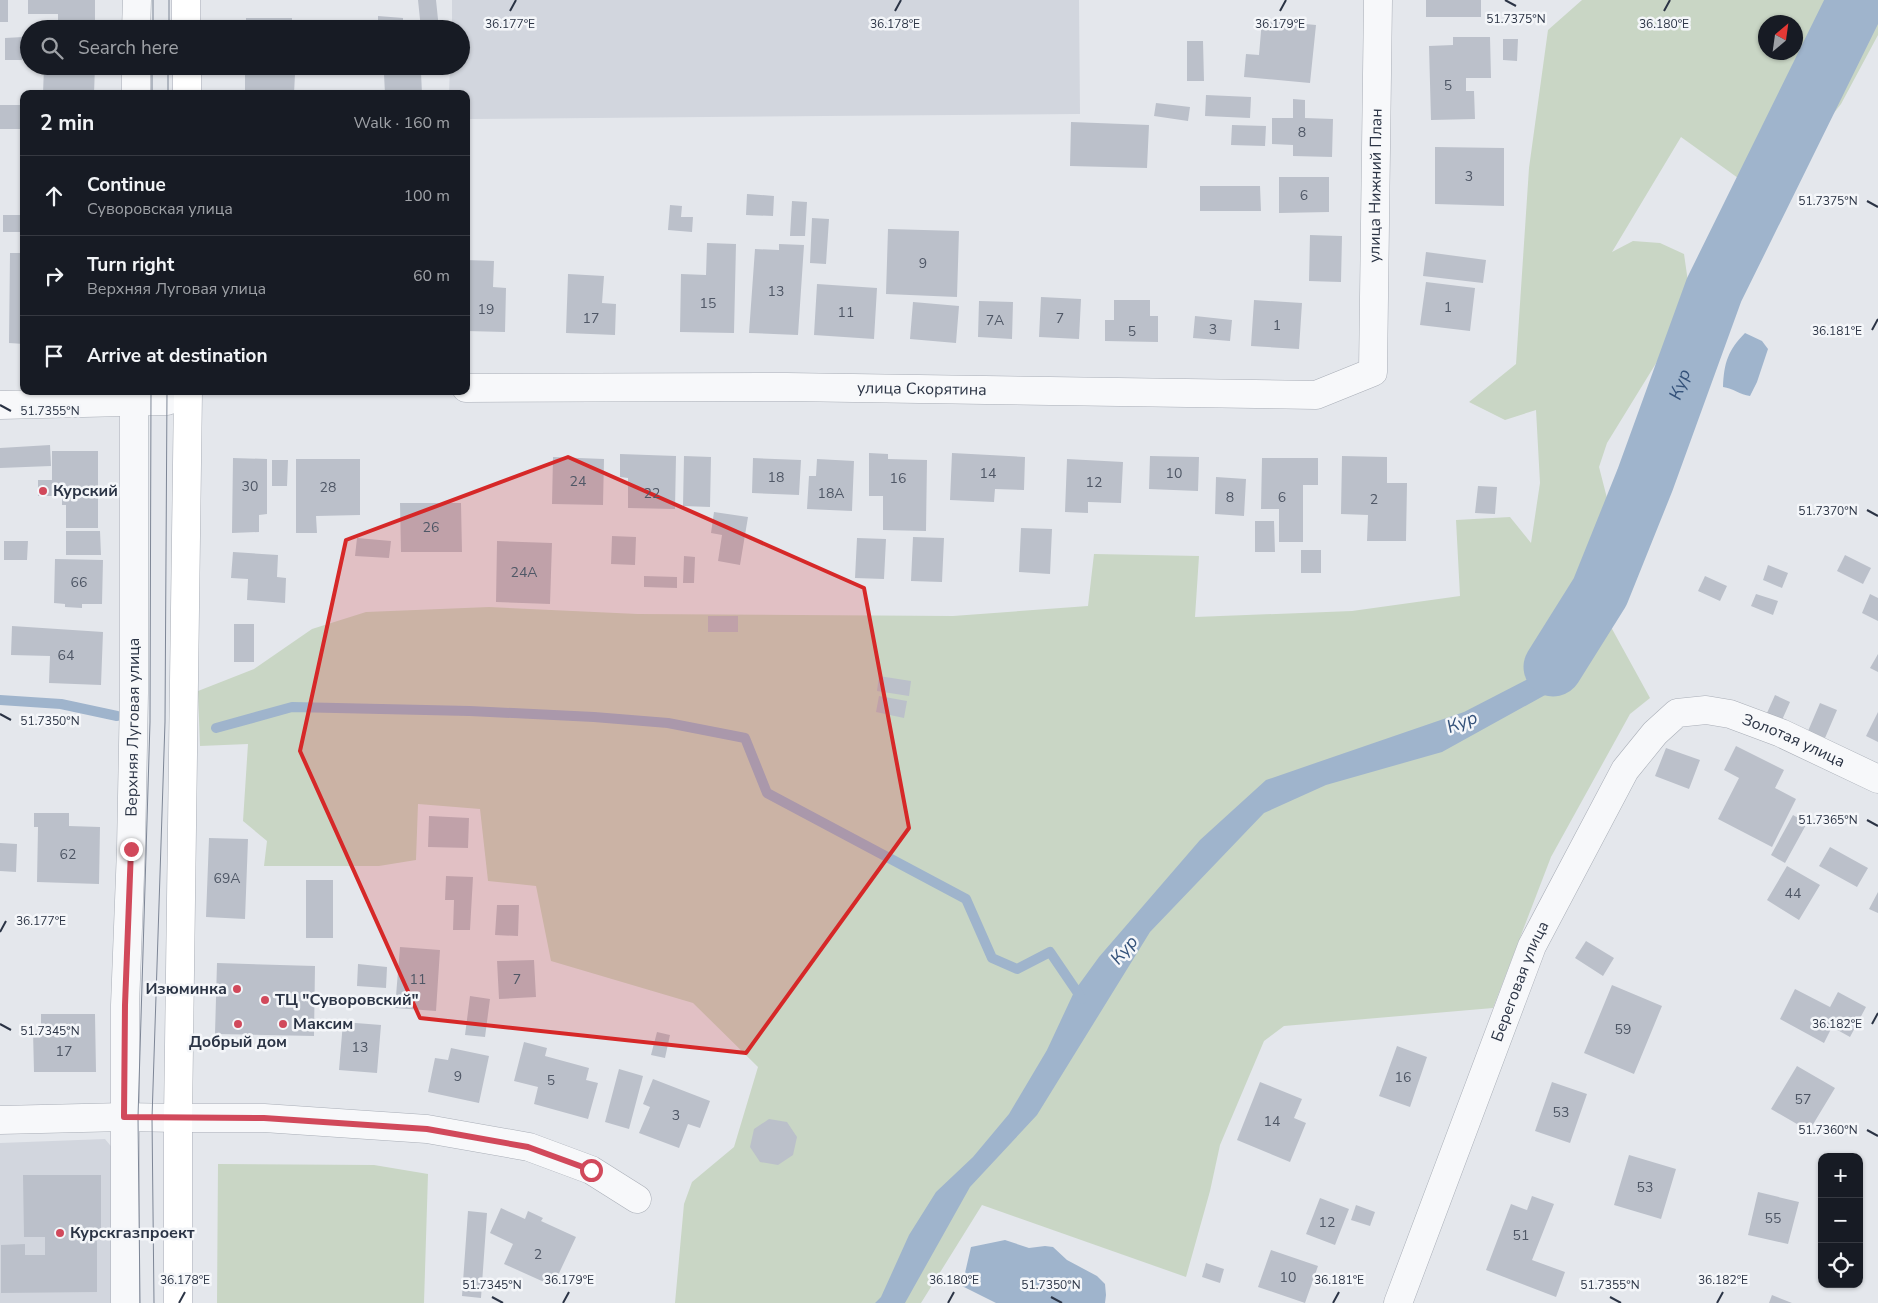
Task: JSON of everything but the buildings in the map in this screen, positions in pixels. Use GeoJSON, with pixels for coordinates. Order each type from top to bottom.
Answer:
{"type":"FeatureCollection","features":[{"type":"Feature","properties":{"kind":"main road"},"geometry":{"type":"LineString","coordinates":[[186,0],[186,20]]}},
{"type":"Feature","properties":{"kind":"main road"},"geometry":{"type":"LineString","coordinates":[[186,75],[187,90]]}},
{"type":"Feature","properties":{"kind":"main road"},"geometry":{"type":"LineString","coordinates":[[178,1303],[178,1118],[187,395]]}},
{"type":"Feature","properties":{"kind":"street"},"geometry":{"type":"LineString","coordinates":[[136,20],[137,0]]}},
{"type":"Feature","properties":{"kind":"street","name":"улица Нижний План"},"geometry":{"type":"LineString","coordinates":[[1373,372],[1378,0]]}},
{"type":"Feature","properties":{"kind":"street"},"geometry":{"type":"LineString","coordinates":[[136,75],[136,90]]}},
{"type":"Feature","properties":{"kind":"street","name":"улица Скорятина"},"geometry":{"type":"LineString","coordinates":[[470,388],[787,387],[1316,395],[1373,372]]}},
{"type":"Feature","properties":{"kind":"street"},"geometry":{"type":"LineString","coordinates":[[0,405],[134,397],[167,401],[179,395]]}},
{"type":"Feature","properties":{"kind":"street","name":"Верхняя Луговая улица"},"geometry":{"type":"LineString","coordinates":[[125,1303],[125,1005],[134,713],[134,397]]}},
{"type":"Feature","properties":{"kind":"street","name":"Золотая улица"},"geometry":{"type":"LineString","coordinates":[[1706,710],[1730,714],[1781,733],[1878,778]]}},
{"type":"Feature","properties":{"kind":"street","name":"Береговая улица"},"geometry":{"type":"LineString","coordinates":[[1398,1303],[1532,946],[1625,770],[1655,733],[1676,713],[1706,710]]}},
{"type":"Feature","properties":{"kind":"street"},"geometry":{"type":"LineString","coordinates":[[0,1120],[124,1117],[264,1118],[427,1129],[528,1147],[591,1170],[637,1199]]}},
{"type":"Feature","properties":{"kind":"highlighted area"},"geometry":{"type":"Polygon","coordinates":[[[568,457],[864,588],[909,828],[746,1053],[420,1018],[300,751],[346,540],[568,457]]]}},
{"type":"Feature","properties":{"kind":"shaded area"},"geometry":{"type":"Polygon","coordinates":[[[452,0],[1079,0],[1080,114],[470,119],[470,90],[449,90],[450,75],[470,75],[470,20],[452,20],[452,0]]]}},
{"type":"Feature","properties":{"kind":"shaded area","name":"Курскгазпроект"},"geometry":{"type":"Polygon","coordinates":[[[105,1139],[115,1151],[117,1303],[0,1303],[0,1143],[105,1139]]]}},
{"type":"Feature","properties":{"kind":"green space"},"geometry":{"type":"Polygon","coordinates":[[[1582,0],[1878,0],[1878,35],[1841,104],[1790,168],[1771,184],[1745,183],[1681,137],[1612,252],[1633,241],[1660,243],[1684,254],[1690,296],[1682,321],[1607,443],[1599,467],[1616,533],[1600,607],[1650,698],[1630,714],[1551,857],[1493,1008],[1284,1026],[1264,1041],[1220,1145],[1210,1191],[1186,1277],[982,1205],[921,1303],[675,1303],[684,1204],[692,1182],[734,1147],[758,1067],[693,1003],[551,961],[536,886],[488,881],[480,809],[418,804],[416,860],[379,866],[264,866],[267,841],[243,821],[248,744],[200,746],[198,691],[254,669],[312,629],[366,612],[489,607],[638,614],[953,616],[1088,606],[1094,554],[1199,556],[1195,617],[1352,611],[1460,596],[1456,520],[1510,517],[1531,543],[1540,483],[1536,410],[1505,420],[1469,402],[1516,364],[1529,168],[1548,30],[1582,0]]]}},
{"type":"Feature","properties":{"kind":"green space"},"geometry":{"type":"Polygon","coordinates":[[[218,1164],[374,1165],[428,1174],[424,1303],[217,1303],[218,1164]]]}},
{"type":"Feature","properties":{"kind":"water"},"geometry":{"type":"Polygon","coordinates":[[[1745,333],[1762,341],[1768,349],[1757,382],[1750,396],[1723,387],[1724,371],[1728,357],[1745,333]]]}},
{"type":"Feature","properties":{"kind":"water"},"geometry":{"type":"Polygon","coordinates":[[[1587,583],[1600,607],[1556,689],[1442,752],[1326,785],[1264,813],[1150,932],[1037,1115],[970,1187],[905,1303],[875,1303],[881,1297],[909,1235],[936,1192],[973,1157],[1009,1114],[1047,1050],[1075,990],[1099,957],[1200,840],[1266,780],[1464,712],[1532,677],[1587,583]]]}},
{"type":"Feature","properties":{"kind":"water"},"geometry":{"type":"Polygon","coordinates":[[[1005,1240],[1029,1248],[1053,1247],[1067,1260],[1097,1276],[1105,1284],[1105,1303],[996,1303],[962,1286],[971,1247],[1005,1240]]]}},
{"type":"Feature","properties":{"kind":"waterway","name":"Кур"},"geometry":{"type":"LineString","coordinates":[[1553,667],[1600,592],[1645,480],[1714,290],[1857,0]]}},
{"type":"Feature","properties":{"kind":"waterway"},"geometry":{"type":"LineString","coordinates":[[0,700],[61,704],[117,716]]}},
{"type":"Feature","properties":{"kind":"waterway"},"geometry":{"type":"LineString","coordinates":[[216,728],[292,707],[470,711],[594,717],[668,723],[745,738],[767,793],[966,899],[992,958],[1017,969],[1050,952],[1082,999]]}},
{"type":"Feature","properties":{"kind":"tram line"},"geometry":{"type":"LineString","coordinates":[[153,0],[153,20]]}},
{"type":"Feature","properties":{"kind":"tram line"},"geometry":{"type":"LineString","coordinates":[[169,0],[169,20]]}},
{"type":"Feature","properties":{"kind":"tram line"},"geometry":{"type":"LineString","coordinates":[[152,75],[152,90]]}},
{"type":"Feature","properties":{"kind":"tram line"},"geometry":{"type":"LineString","coordinates":[[168,75],[168,90]]}},
{"type":"Feature","properties":{"kind":"tram line"},"geometry":{"type":"LineString","coordinates":[[140,1303],[138,1117],[150,722],[151,395]]}},
{"type":"Feature","properties":{"kind":"tram line"},"geometry":{"type":"LineString","coordinates":[[154,1303],[152,1118],[165,722],[167,395]]}},
{"type":"Feature","properties":{"kind":"place","name":"Курский"},"geometry":{"type":"Point","coordinates":[43,491]}},
{"type":"Feature","properties":{"kind":"place","name":"Изюминка"},"geometry":{"type":"Point","coordinates":[237,989]}},
{"type":"Feature","properties":{"kind":"place","name":"ТЦ \"Суворовский\""},"geometry":{"type":"Point","coordinates":[265,1000]}},
{"type":"Feature","properties":{"kind":"place","name":"Добрый дом"},"geometry":{"type":"Point","coordinates":[238,1024]}},
{"type":"Feature","properties":{"kind":"place","name":"Максим"},"geometry":{"type":"Point","coordinates":[283,1024]}},
{"type":"Feature","properties":{"kind":"place","name":"Курскгазпроект"},"geometry":{"type":"Point","coordinates":[60,1233]}},
{"type":"Feature","properties":{"kind":"route"},"geometry":{"type":"LineString","coordinates":[[131,849],[125,1005],[124,1117],[264,1118],[427,1129],[528,1147],[591,1170]]}}]}
